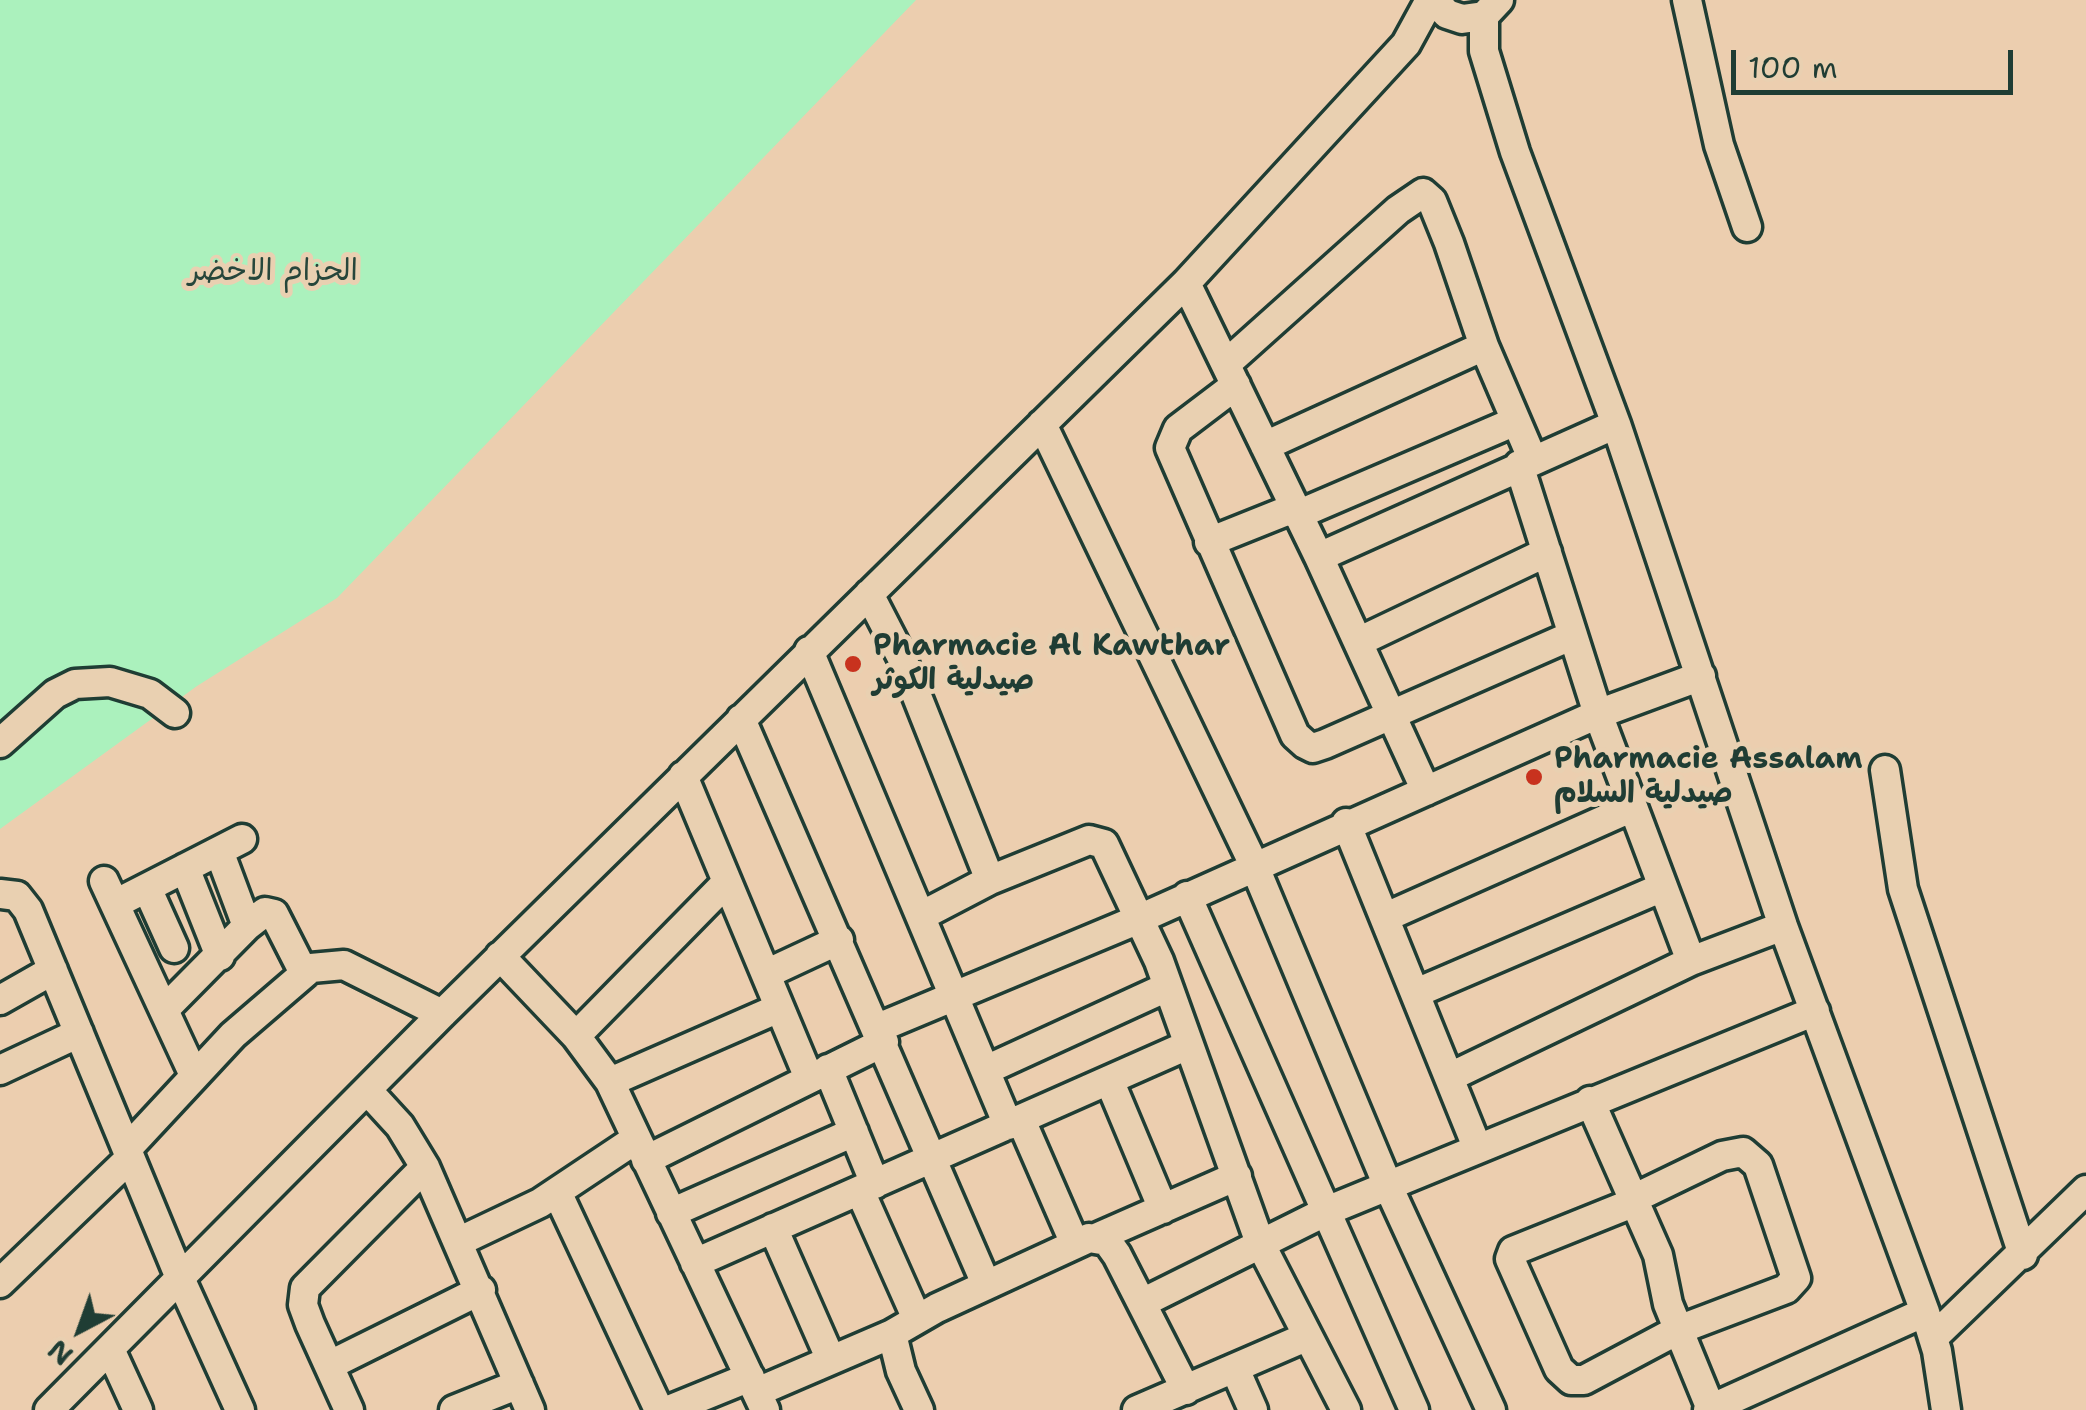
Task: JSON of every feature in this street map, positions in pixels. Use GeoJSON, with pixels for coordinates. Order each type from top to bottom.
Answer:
{"type":"FeatureCollection","features":[{"type":"Feature","properties":{"kind":"street"},"geometry":{"type":"LineString","coordinates":[[1687,0],[1719,145],[1747,227]]}},
{"type":"Feature","properties":{"kind":"street"},"geometry":{"type":"LineString","coordinates":[[1440,8],[1484,50]]}},
{"type":"Feature","properties":{"kind":"street"},"geometry":{"type":"LineString","coordinates":[[49,1410],[500,956],[1186,283],[1440,8],[1491,8],[1484,50],[1562,289],[1616,424],[1783,926],[1929,1325],[1946,1410]]}},
{"type":"Feature","properties":{"kind":"street"},"geometry":{"type":"LineString","coordinates":[[1573,634],[1313,748],[1295,736],[1170,448],[1178,430],[1231,374],[1398,210],[1423,194],[1432,202],[1516,422],[1547,552],[1573,634],[1598,714],[1691,961]]}},
{"type":"Feature","properties":{"kind":"street"},"geometry":{"type":"LineString","coordinates":[[1186,283],[1319,557],[1426,791]]}},
{"type":"Feature","properties":{"kind":"street"},"geometry":{"type":"LineString","coordinates":[[1265,446],[1484,346]]}},
{"type":"Feature","properties":{"kind":"street"},"geometry":{"type":"LineString","coordinates":[[1209,542],[1516,422]]}},
{"type":"Feature","properties":{"kind":"street"},"geometry":{"type":"LineString","coordinates":[[1042,424],[1254,864],[1388,1186],[1490,1410]]}},
{"type":"Feature","properties":{"kind":"street"},"geometry":{"type":"LineString","coordinates":[[1319,557],[1616,424]]}},
{"type":"Feature","properties":{"kind":"street"},"geometry":{"type":"LineString","coordinates":[[1358,642],[1547,552]]}},
{"type":"Feature","properties":{"kind":"street"},"geometry":{"type":"LineString","coordinates":[[869,594],[900,656],[990,880]]}},
{"type":"Feature","properties":{"kind":"street"},"geometry":{"type":"LineString","coordinates":[[809,651],[986,1070],[1087,1241],[1117,1255],[1186,1390]]}},
{"type":"Feature","properties":{"kind":"street"},"geometry":{"type":"LineString","coordinates":[[460,1241],[641,1149],[818,1074],[881,1035],[956,998],[1598,714],[1701,676]]}},
{"type":"Feature","properties":{"kind":"street"},"geometry":{"type":"LineString","coordinates":[[0,743],[55,694],[75,684],[110,682],[150,694],[175,712]]}},
{"type":"Feature","properties":{"kind":"street"},"geometry":{"type":"LineString","coordinates":[[741,719],[986,1284]]}},
{"type":"Feature","properties":{"kind":"street"},"geometry":{"type":"LineString","coordinates":[[1885,770],[1903,889],[2023,1255]]}},
{"type":"Feature","properties":{"kind":"street"},"geometry":{"type":"LineString","coordinates":[[683,776],[779,1008],[854,1132],[868,1187],[917,1319]]}},
{"type":"Feature","properties":{"kind":"street"},"geometry":{"type":"LineString","coordinates":[[1386,917],[1633,807]]}},
{"type":"Feature","properties":{"kind":"street"},"geometry":{"type":"LineString","coordinates":[[1346,823],[1452,1076],[1477,1146]]}},
{"type":"Feature","properties":{"kind":"street"},"geometry":{"type":"LineString","coordinates":[[921,916],[990,880],[1089,840],[1104,844],[1167,988],[1260,1243],[1346,1410]]}},
{"type":"Feature","properties":{"kind":"street"},"geometry":{"type":"LineString","coordinates":[[194,1075],[109,892],[147,888],[230,845],[247,926]]}},
{"type":"Feature","properties":{"kind":"street"},"geometry":{"type":"LineString","coordinates":[[185,868],[220,956]]}},
{"type":"Feature","properties":{"kind":"street"},"geometry":{"type":"LineString","coordinates":[[576,1036],[727,882]]}},
{"type":"Feature","properties":{"kind":"street"},"geometry":{"type":"LineString","coordinates":[[1416,993],[1663,887]]}},
{"type":"Feature","properties":{"kind":"street"},"geometry":{"type":"LineString","coordinates":[[147,888],[174,948]]}},
{"type":"Feature","properties":{"kind":"street"},"geometry":{"type":"LineString","coordinates":[[0,894],[10,892],[22,900],[180,1278],[240,1410]]}},
{"type":"Feature","properties":{"kind":"street"},"geometry":{"type":"LineString","coordinates":[[1188,896],[1414,1410]]}},
{"type":"Feature","properties":{"kind":"street"},"geometry":{"type":"LineString","coordinates":[[164,1010],[265,912],[274,914],[304,973]]}},
{"type":"Feature","properties":{"kind":"street"},"geometry":{"type":"LineString","coordinates":[[1452,1076],[1691,961],[1783,926]]}},
{"type":"Feature","properties":{"kind":"street"},"geometry":{"type":"LineString","coordinates":[[766,974],[839,940]]}},
{"type":"Feature","properties":{"kind":"street"},"geometry":{"type":"LineString","coordinates":[[500,956],[576,1036],[610,1082],[757,1393]]}},
{"type":"Feature","properties":{"kind":"street"},"geometry":{"type":"LineString","coordinates":[[0,1283],[128,1154],[194,1075],[304,973],[330,963],[344,965],[442,1014]]}},
{"type":"Feature","properties":{"kind":"street"},"geometry":{"type":"LineString","coordinates":[[0,1000],[52,970]]}},
{"type":"Feature","properties":{"kind":"street"},"geometry":{"type":"LineString","coordinates":[[986,1070],[1167,988]]}},
{"type":"Feature","properties":{"kind":"street"},"geometry":{"type":"LineString","coordinates":[[610,1082],[779,1008]]}},
{"type":"Feature","properties":{"kind":"street"},"geometry":{"type":"LineString","coordinates":[[1144,1302],[1329,1210],[1477,1146],[1815,1011]]}},
{"type":"Feature","properties":{"kind":"street"},"geometry":{"type":"LineString","coordinates":[[0,1070],[79,1033]]}},
{"type":"Feature","properties":{"kind":"street"},"geometry":{"type":"LineString","coordinates":[[695,1263],[1188,1046]]}},
{"type":"Feature","properties":{"kind":"street"},"geometry":{"type":"LineString","coordinates":[[1109,1080],[1163,1209]]}},
{"type":"Feature","properties":{"kind":"street"},"geometry":{"type":"LineString","coordinates":[[367,1090],[400,1126],[425,1166],[525,1397],[454,1410]]}},
{"type":"Feature","properties":{"kind":"street"},"geometry":{"type":"LineString","coordinates":[[1590,1101],[1658,1255],[1678,1330],[1710,1409],[1929,1325],[2023,1255],[2086,1190]]}},
{"type":"Feature","properties":{"kind":"street"},"geometry":{"type":"LineString","coordinates":[[671,1213],[854,1132]]}},
{"type":"Feature","properties":{"kind":"street"},"geometry":{"type":"LineString","coordinates":[[1743,1152],[1758,1165],[1797,1272],[1794,1282],[1678,1330],[1584,1380],[1571,1380],[1559,1369],[1511,1268],[1513,1251],[1634,1200],[1722,1156],[1743,1152]]}},
{"type":"Feature","properties":{"kind":"street"},"geometry":{"type":"LineString","coordinates":[[349,1410],[303,1304],[306,1288],[425,1166]]}},
{"type":"Feature","properties":{"kind":"street"},"geometry":{"type":"LineString","coordinates":[[669,1410],[757,1393],[892,1334],[986,1284],[1237,1176]]}},
{"type":"Feature","properties":{"kind":"street"},"geometry":{"type":"LineString","coordinates":[[558,1192],[658,1410]]}},
{"type":"Feature","properties":{"kind":"street"},"geometry":{"type":"LineString","coordinates":[[773,1228],[830,1360]]}},
{"type":"Feature","properties":{"kind":"street"},"geometry":{"type":"LineString","coordinates":[[330,1365],[481,1290]]}},
{"type":"Feature","properties":{"kind":"street"},"geometry":{"type":"LineString","coordinates":[[892,1334],[893,1347],[916,1409]]}},
{"type":"Feature","properties":{"kind":"street"},"geometry":{"type":"LineString","coordinates":[[1143,1409],[1306,1337]]}},
{"type":"Feature","properties":{"kind":"street"},"geometry":{"type":"LineString","coordinates":[[110,1350],[138,1410]]}},
{"type":"Feature","properties":{"kind":"street"},"geometry":{"type":"LineString","coordinates":[[1235,1368],[1253,1410]]}},
{"type":"Feature","properties":{"kind":"green space","name":"الحزام الاخضر"},"geometry":{"type":"Polygon","coordinates":[[[0,0],[916,0],[337,598],[197,686],[0,829],[0,0]]]}},
{"type":"Feature","properties":{"kind":"place","name":"Pharmacie Al Kawthar صيدلية الكوثر"},"geometry":{"type":"Point","coordinates":[853,664]}},
{"type":"Feature","properties":{"kind":"place","name":"Pharmacie Assalam صيدلية السلام"},"geometry":{"type":"Point","coordinates":[1534,777]}}]}
